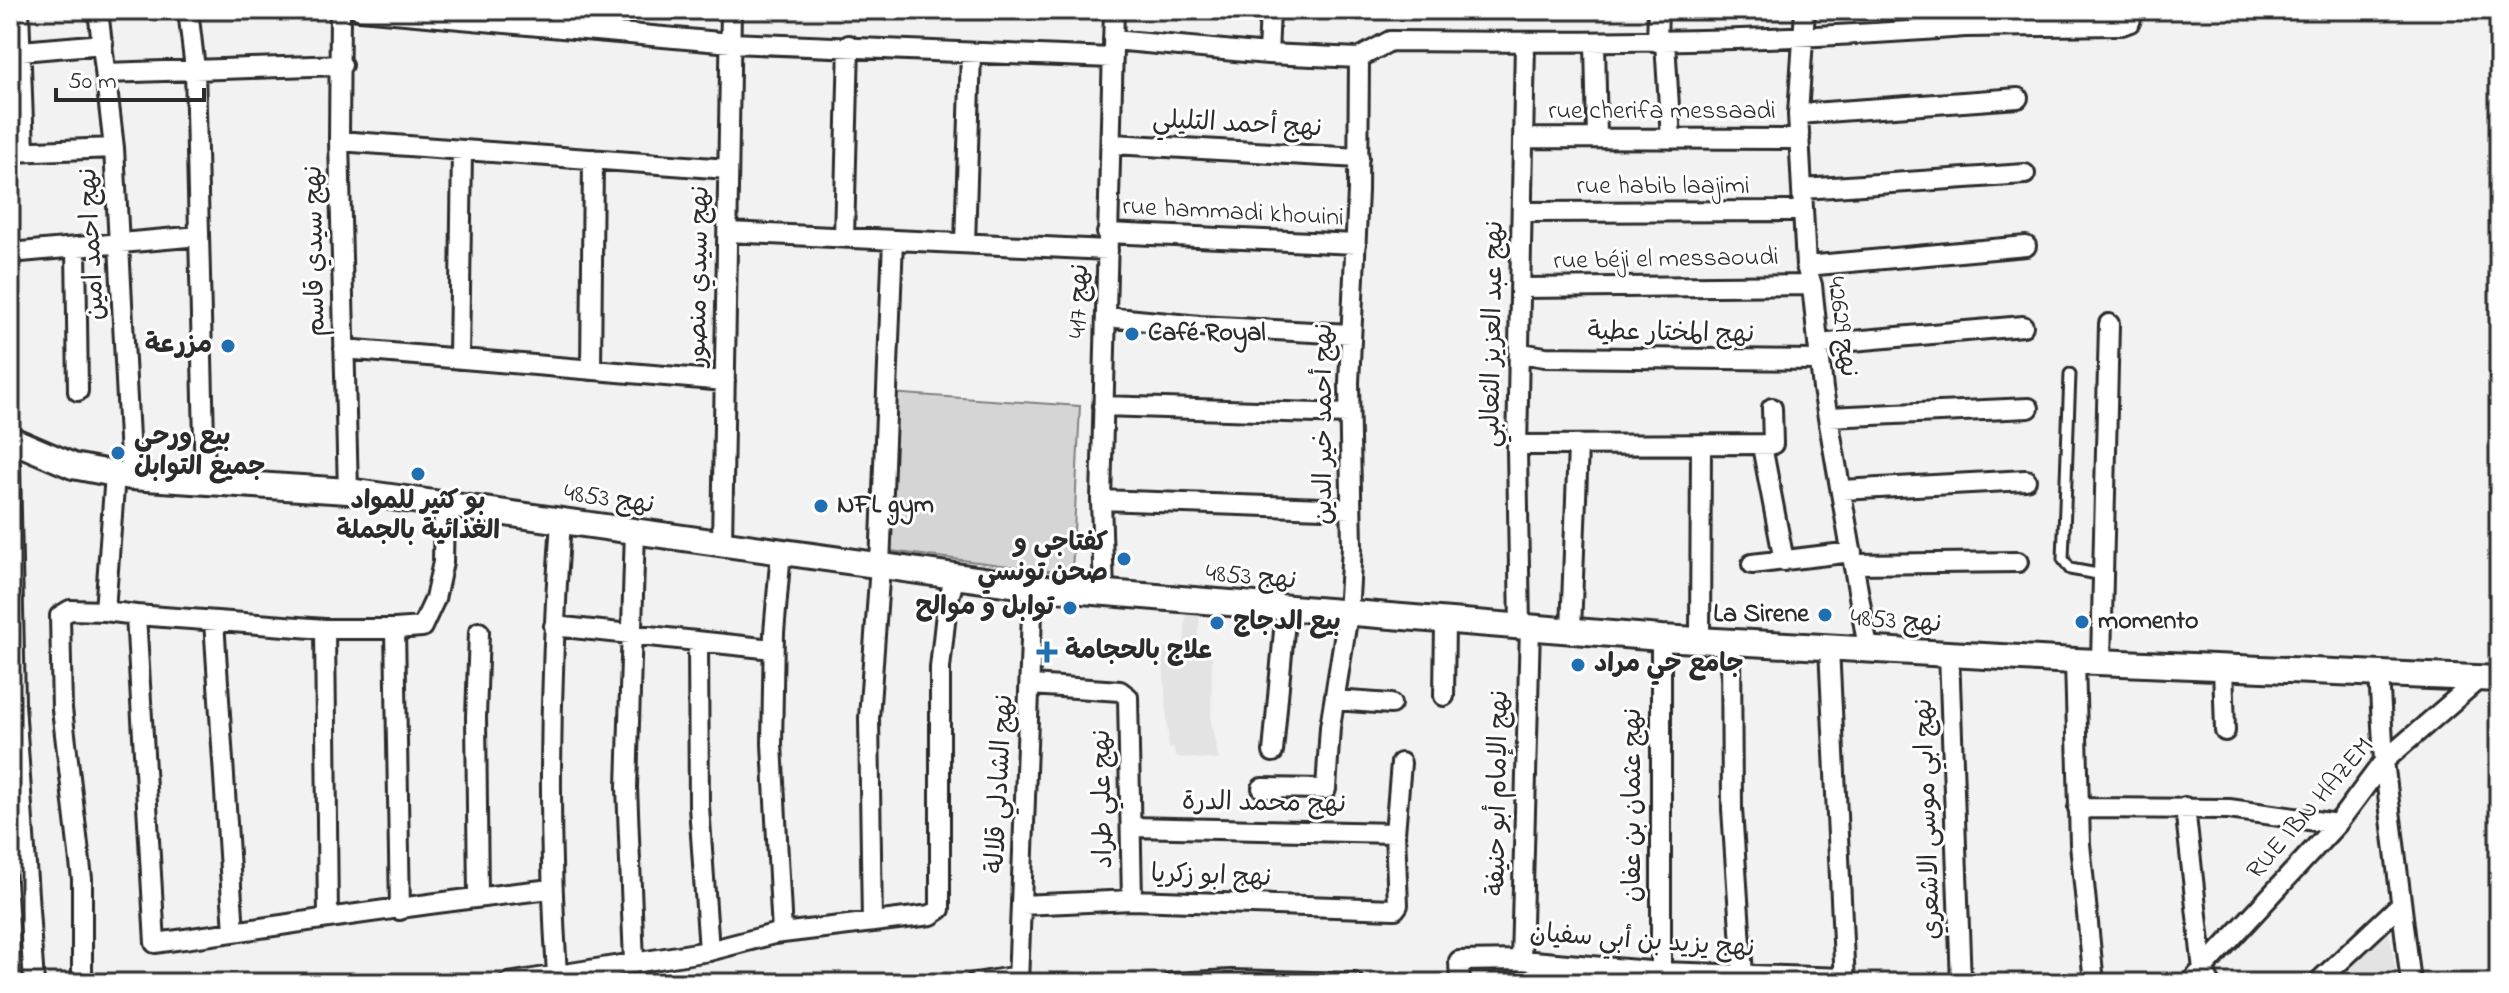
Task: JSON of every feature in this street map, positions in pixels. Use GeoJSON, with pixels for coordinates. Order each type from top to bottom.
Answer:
{"type":"FeatureCollection","features":[{"type":"Feature","properties":{"kind":"street"},"geometry":{"type":"LineString","coordinates":[[19,10],[15,52],[17,152],[114,148]]}},
{"type":"Feature","properties":{"kind":"street","name":"نهج احمد امين"},"geometry":{"type":"LineString","coordinates":[[98,10],[121,243],[125,396],[123,475],[105,611]]}},
{"type":"Feature","properties":{"kind":"street"},"geometry":{"type":"LineString","coordinates":[[188,10],[195,69],[205,481]]}},
{"type":"Feature","properties":{"kind":"street","name":"نهج سيدي قاسم"},"geometry":{"type":"LineString","coordinates":[[340,10],[342,65],[339,141],[348,491]]}},
{"type":"Feature","properties":{"kind":"street"},"geometry":{"type":"LineString","coordinates":[[360,10],[526,17],[731,43],[849,45],[971,53],[1113,49],[1359,58],[1390,41],[1525,43],[1804,39],[1965,19],[2122,25],[2130,22],[2134,10]]}},
{"type":"Feature","properties":{"kind":"street","name":"نهج سيدي منصور"},"geometry":{"type":"LineString","coordinates":[[722,543],[731,10]]}},
{"type":"Feature","properties":{"kind":"street","name":"نهج 417"},"geometry":{"type":"LineString","coordinates":[[1104,593],[1101,500],[1113,144],[1114,10]]}},
{"type":"Feature","properties":{"kind":"street"},"geometry":{"type":"LineString","coordinates":[[1268,54],[1270,10]]}},
{"type":"Feature","properties":{"kind":"street"},"geometry":{"type":"LineString","coordinates":[[1658,10],[1671,139]]}},
{"type":"Feature","properties":{"kind":"street","name":"نهج 42629"},"geometry":{"type":"LineString","coordinates":[[1805,10],[1798,114],[1806,266],[1812,285],[1828,417],[1868,648]]}},
{"type":"Feature","properties":{"kind":"street"},"geometry":{"type":"LineString","coordinates":[[1595,42],[1597,138]]}},
{"type":"Feature","properties":{"kind":"street","name":"نهج عبد العزيز الثعالبي"},"geometry":{"type":"LineString","coordinates":[[1525,43],[1518,445],[1525,627]]}},
{"type":"Feature","properties":{"kind":"street"},"geometry":{"type":"LineString","coordinates":[[15,52],[103,44]]}},
{"type":"Feature","properties":{"kind":"street"},"geometry":{"type":"LineString","coordinates":[[844,237],[849,45]]}},
{"type":"Feature","properties":{"kind":"street"},"geometry":{"type":"LineString","coordinates":[[965,243],[971,53]]}},
{"type":"Feature","properties":{"kind":"street","name":"نهج أحمد خير الدين"},"geometry":{"type":"LineString","coordinates":[[1262,788],[1326,789],[1348,614],[1350,334],[1359,158],[1359,58]]}},
{"type":"Feature","properties":{"kind":"street"},"geometry":{"type":"LineString","coordinates":[[106,73],[342,65]]}},
{"type":"Feature","properties":{"kind":"street"},"geometry":{"type":"LineString","coordinates":[[1798,114],[2018,98]]}},
{"type":"Feature","properties":{"kind":"street","name":"rue cherifa messaadi"},"geometry":{"type":"LineString","coordinates":[[1523,138],[1800,139]]}},
{"type":"Feature","properties":{"kind":"street"},"geometry":{"type":"LineString","coordinates":[[339,141],[728,169]]}},
{"type":"Feature","properties":{"kind":"street","name":"نهج أحمد التليلي"},"geometry":{"type":"LineString","coordinates":[[1113,144],[1359,158]]}},
{"type":"Feature","properties":{"kind":"street"},"geometry":{"type":"LineString","coordinates":[[459,359],[462,150]]}},
{"type":"Feature","properties":{"kind":"street"},"geometry":{"type":"LineString","coordinates":[[591,370],[593,159]]}},
{"type":"Feature","properties":{"kind":"street"},"geometry":{"type":"LineString","coordinates":[[1803,189],[2025,174]]}},
{"type":"Feature","properties":{"kind":"street","name":"rue habib laajimi"},"geometry":{"type":"LineString","coordinates":[[1523,212],[1802,211]]}},
{"type":"Feature","properties":{"kind":"street","name":"rue hammadi khouini"},"geometry":{"type":"LineString","coordinates":[[728,232],[965,243],[1356,244]]}},
{"type":"Feature","properties":{"kind":"street"},"geometry":{"type":"LineString","coordinates":[[10,253],[199,236]]}},
{"type":"Feature","properties":{"kind":"street"},"geometry":{"type":"LineString","coordinates":[[872,922],[869,718],[880,566],[893,240]]}},
{"type":"Feature","properties":{"kind":"street"},"geometry":{"type":"LineString","coordinates":[[1806,266],[2026,246]]}},
{"type":"Feature","properties":{"kind":"street"},"geometry":{"type":"LineString","coordinates":[[76,247],[78,391]]}},
{"type":"Feature","properties":{"kind":"street","name":"rue béji el messaoudi"},"geometry":{"type":"LineString","coordinates":[[1521,288],[1812,285]]}},
{"type":"Feature","properties":{"kind":"street"},"geometry":{"type":"LineString","coordinates":[[1106,317],[1200,326],[1350,334]]}},
{"type":"Feature","properties":{"kind":"street"},"geometry":{"type":"LineString","coordinates":[[2101,661],[2109,324]]}},
{"type":"Feature","properties":{"kind":"street","name":"نهج المختار عطية"},"geometry":{"type":"LineString","coordinates":[[1521,353],[1545,357],[1819,352],[2023,326]]}},
{"type":"Feature","properties":{"kind":"street"},"geometry":{"type":"LineString","coordinates":[[344,349],[725,381]]}},
{"type":"Feature","properties":{"kind":"street"},"geometry":{"type":"LineString","coordinates":[[1103,406],[1349,414]]}},
{"type":"Feature","properties":{"kind":"street"},"geometry":{"type":"LineString","coordinates":[[1518,445],[1762,446],[1773,444],[1772,408]]}},
{"type":"Feature","properties":{"kind":"street"},"geometry":{"type":"LineString","coordinates":[[1828,417],[2029,408]]}},
{"type":"Feature","properties":{"kind":"street","name":"نهج 4853"},"geometry":{"type":"LineString","coordinates":[[10,439],[73,466],[123,475],[348,491],[1033,587],[1661,638],[2075,661],[2490,678]]}},
{"type":"Feature","properties":{"kind":"street"},"geometry":{"type":"LineString","coordinates":[[1571,630],[1578,446]]}},
{"type":"Feature","properties":{"kind":"street"},"geometry":{"type":"LineString","coordinates":[[1700,638],[1701,446]]}},
{"type":"Feature","properties":{"kind":"street"},"geometry":{"type":"LineString","coordinates":[[1762,446],[1784,561]]}},
{"type":"Feature","properties":{"kind":"street"},"geometry":{"type":"LineString","coordinates":[[10,466],[12,704],[18,862],[34,983]]}},
{"type":"Feature","properties":{"kind":"street"},"geometry":{"type":"LineString","coordinates":[[1842,490],[2026,480]]}},
{"type":"Feature","properties":{"kind":"street"},"geometry":{"type":"LineString","coordinates":[[1101,500],[1351,509]]}},
{"type":"Feature","properties":{"kind":"street"},"geometry":{"type":"LineString","coordinates":[[82,983],[82,879],[62,709],[60,616],[70,610],[105,611],[325,629],[422,627],[435,599],[443,562],[444,504]]}},
{"type":"Feature","properties":{"kind":"street"},"geometry":{"type":"LineString","coordinates":[[557,975],[552,889],[554,626],[561,521]]}},
{"type":"Feature","properties":{"kind":"street"},"geometry":{"type":"LineString","coordinates":[[634,962],[627,787],[635,531]]}},
{"type":"Feature","properties":{"kind":"street"},"geometry":{"type":"LineString","coordinates":[[778,934],[773,649],[781,551]]}},
{"type":"Feature","properties":{"kind":"street"},"geometry":{"type":"LineString","coordinates":[[1752,564],[1853,558],[2018,562]]}},
{"type":"Feature","properties":{"kind":"street"},"geometry":{"type":"LineString","coordinates":[[508,983],[709,951],[778,934],[931,915],[941,907],[940,668],[947,604],[956,574]]}},
{"type":"Feature","properties":{"kind":"street","name":"نهج الشادلي قلالة"},"geometry":{"type":"LineString","coordinates":[[1018,979],[1033,587]]}},
{"type":"Feature","properties":{"kind":"street"},"geometry":{"type":"LineString","coordinates":[[1273,752],[1286,609]]}},
{"type":"Feature","properties":{"kind":"street"},"geometry":{"type":"LineString","coordinates":[[136,615],[155,943],[400,910],[478,896],[552,889]]}},
{"type":"Feature","properties":{"kind":"street"},"geometry":{"type":"LineString","coordinates":[[214,621],[234,932]]}},
{"type":"Feature","properties":{"kind":"street"},"geometry":{"type":"LineString","coordinates":[[1444,696],[1445,622]]}},
{"type":"Feature","properties":{"kind":"street"},"geometry":{"type":"LineString","coordinates":[[554,626],[773,649]]}},
{"type":"Feature","properties":{"kind":"street","name":"نهج الإمام أبو حنيفة"},"geometry":{"type":"LineString","coordinates":[[1525,627],[1530,961],[1540,983]]}},
{"type":"Feature","properties":{"kind":"street"},"geometry":{"type":"LineString","coordinates":[[325,629],[328,918]]}},
{"type":"Feature","properties":{"kind":"street"},"geometry":{"type":"LineString","coordinates":[[395,629],[400,910]]}},
{"type":"Feature","properties":{"kind":"street"},"geometry":{"type":"LineString","coordinates":[[478,896],[476,717],[479,632]]}},
{"type":"Feature","properties":{"kind":"street","name":"نهج عثمان بن عفان"},"geometry":{"type":"LineString","coordinates":[[1661,638],[1661,972]]}},
{"type":"Feature","properties":{"kind":"street"},"geometry":{"type":"LineString","coordinates":[[1731,641],[1733,977]]}},
{"type":"Feature","properties":{"kind":"street"},"geometry":{"type":"LineString","coordinates":[[698,643],[699,806],[709,951]]}},
{"type":"Feature","properties":{"kind":"street"},"geometry":{"type":"LineString","coordinates":[[1829,647],[1845,981]]}},
{"type":"Feature","properties":{"kind":"street","name":"نهج ابي موسى الاشعري"},"geometry":{"type":"LineString","coordinates":[[1949,654],[1961,983]]}},
{"type":"Feature","properties":{"kind":"street"},"geometry":{"type":"LineString","coordinates":[[2075,661],[2078,808],[2094,983]]}},
{"type":"Feature","properties":{"kind":"street"},"geometry":{"type":"LineString","coordinates":[[2223,666],[2225,731]]}},
{"type":"Feature","properties":{"kind":"street"},"geometry":{"type":"LineString","coordinates":[[2379,673],[2384,761],[2411,983]]}},
{"type":"Feature","properties":{"kind":"street","name":"RUE IBN HAZEM"},"geometry":{"type":"LineString","coordinates":[[2201,979],[2337,824],[2384,761],[2490,678]]}},
{"type":"Feature","properties":{"kind":"street","name":"نهج علي طراد"},"geometry":{"type":"LineString","coordinates":[[1031,685],[1120,691],[1128,697],[1132,900]]}},
{"type":"Feature","properties":{"kind":"street"},"geometry":{"type":"LineString","coordinates":[[1335,700],[1391,704]]}},
{"type":"Feature","properties":{"kind":"street"},"geometry":{"type":"LineString","coordinates":[[1395,833],[1401,763]]}},
{"type":"Feature","properties":{"kind":"street"},"geometry":{"type":"LineString","coordinates":[[2078,808],[2185,807],[2264,811],[2337,824]]}},
{"type":"Feature","properties":{"kind":"street"},"geometry":{"type":"LineString","coordinates":[[2185,807],[2201,979]]}},
{"type":"Feature","properties":{"kind":"street","name":"نهج محمد الدرة"},"geometry":{"type":"LineString","coordinates":[[1132,827],[1395,833]]}},
{"type":"Feature","properties":{"kind":"street","name":"نهج ابو زكريا"},"geometry":{"type":"LineString","coordinates":[[1021,905],[1132,900],[1391,910],[1398,905],[1395,833]]}},
{"type":"Feature","properties":{"kind":"street"},"geometry":{"type":"LineString","coordinates":[[2317,983],[2400,905]]}},
{"type":"Feature","properties":{"kind":"street"},"geometry":{"type":"LineString","coordinates":[[10,938],[30,937]]}},
{"type":"Feature","properties":{"kind":"street","name":"نهج يزيد بن أبي سفيان"},"geometry":{"type":"LineString","coordinates":[[1460,983],[1459,961],[1530,961],[1637,976],[1661,972],[1845,981]]}},
{"type":"Feature","properties":{"kind":"street"},"geometry":{"type":"LineString","coordinates":[[975,983],[1018,979]]}},
{"type":"Feature","properties":{"kind":"street"},"geometry":{"type":"LineString","coordinates":[[1172,983],[1354,983]]}},
{"type":"Feature","properties":{"kind":"lane"},"geometry":{"type":"LineString","coordinates":[[2070,374],[2063,559],[2070,569],[2103,575]]}},
{"type":"Feature","properties":{"kind":"shaded area"},"geometry":{"type":"Polygon","coordinates":[[[889,393],[1080,406],[1072,574],[883,550],[889,393]]]}},
{"type":"Feature","properties":{"kind":"shaded area"},"geometry":{"type":"Polygon","coordinates":[[[1186,612],[1200,615],[1196,652],[1212,657],[1211,723],[1219,760],[1176,757],[1173,747],[1169,749],[1162,648],[1184,649],[1186,612]]]}},
{"type":"Feature","properties":{"kind":"shaded area"},"geometry":{"type":"Polygon","coordinates":[[[2387,921],[2398,983],[2321,983],[2387,921]]]}},
{"type":"Feature","properties":{"kind":"place","name":"Café Royal"},"geometry":{"type":"Point","coordinates":[1132,334]}},
{"type":"Feature","properties":{"kind":"place","name":"مزرعة"},"geometry":{"type":"Point","coordinates":[228,346]}},
{"type":"Feature","properties":{"kind":"place","name":"بيع ورحي جميع التوابل"},"geometry":{"type":"Point","coordinates":[118,453]}},
{"type":"Feature","properties":{"kind":"place","name":"بو كثير للمواد الغذائية بالجملة"},"geometry":{"type":"Point","coordinates":[418,474]}},
{"type":"Feature","properties":{"kind":"place","name":"NFL gym"},"geometry":{"type":"Point","coordinates":[821,506]}},
{"type":"Feature","properties":{"kind":"place","name":"كفتاجي و صحن تونسي"},"geometry":{"type":"Point","coordinates":[1124,559]}},
{"type":"Feature","properties":{"kind":"place","name":"توابل و موالح"},"geometry":{"type":"Point","coordinates":[1070,608]}},
{"type":"Feature","properties":{"kind":"place","name":"La Sirene"},"geometry":{"type":"Point","coordinates":[1825,615]}},
{"type":"Feature","properties":{"kind":"place","name":"momento"},"geometry":{"type":"Point","coordinates":[2082,622]}},
{"type":"Feature","properties":{"kind":"place","name":"بيع الدجاج"},"geometry":{"type":"Point","coordinates":[1217,623]}},
{"type":"Feature","properties":{"kind":"place","name":"علاج بالحجامة"},"geometry":{"type":"Point","coordinates":[1047,652]}},
{"type":"Feature","properties":{"kind":"place","name":"جامع حي مراد"},"geometry":{"type":"Point","coordinates":[1578,665]}}]}
